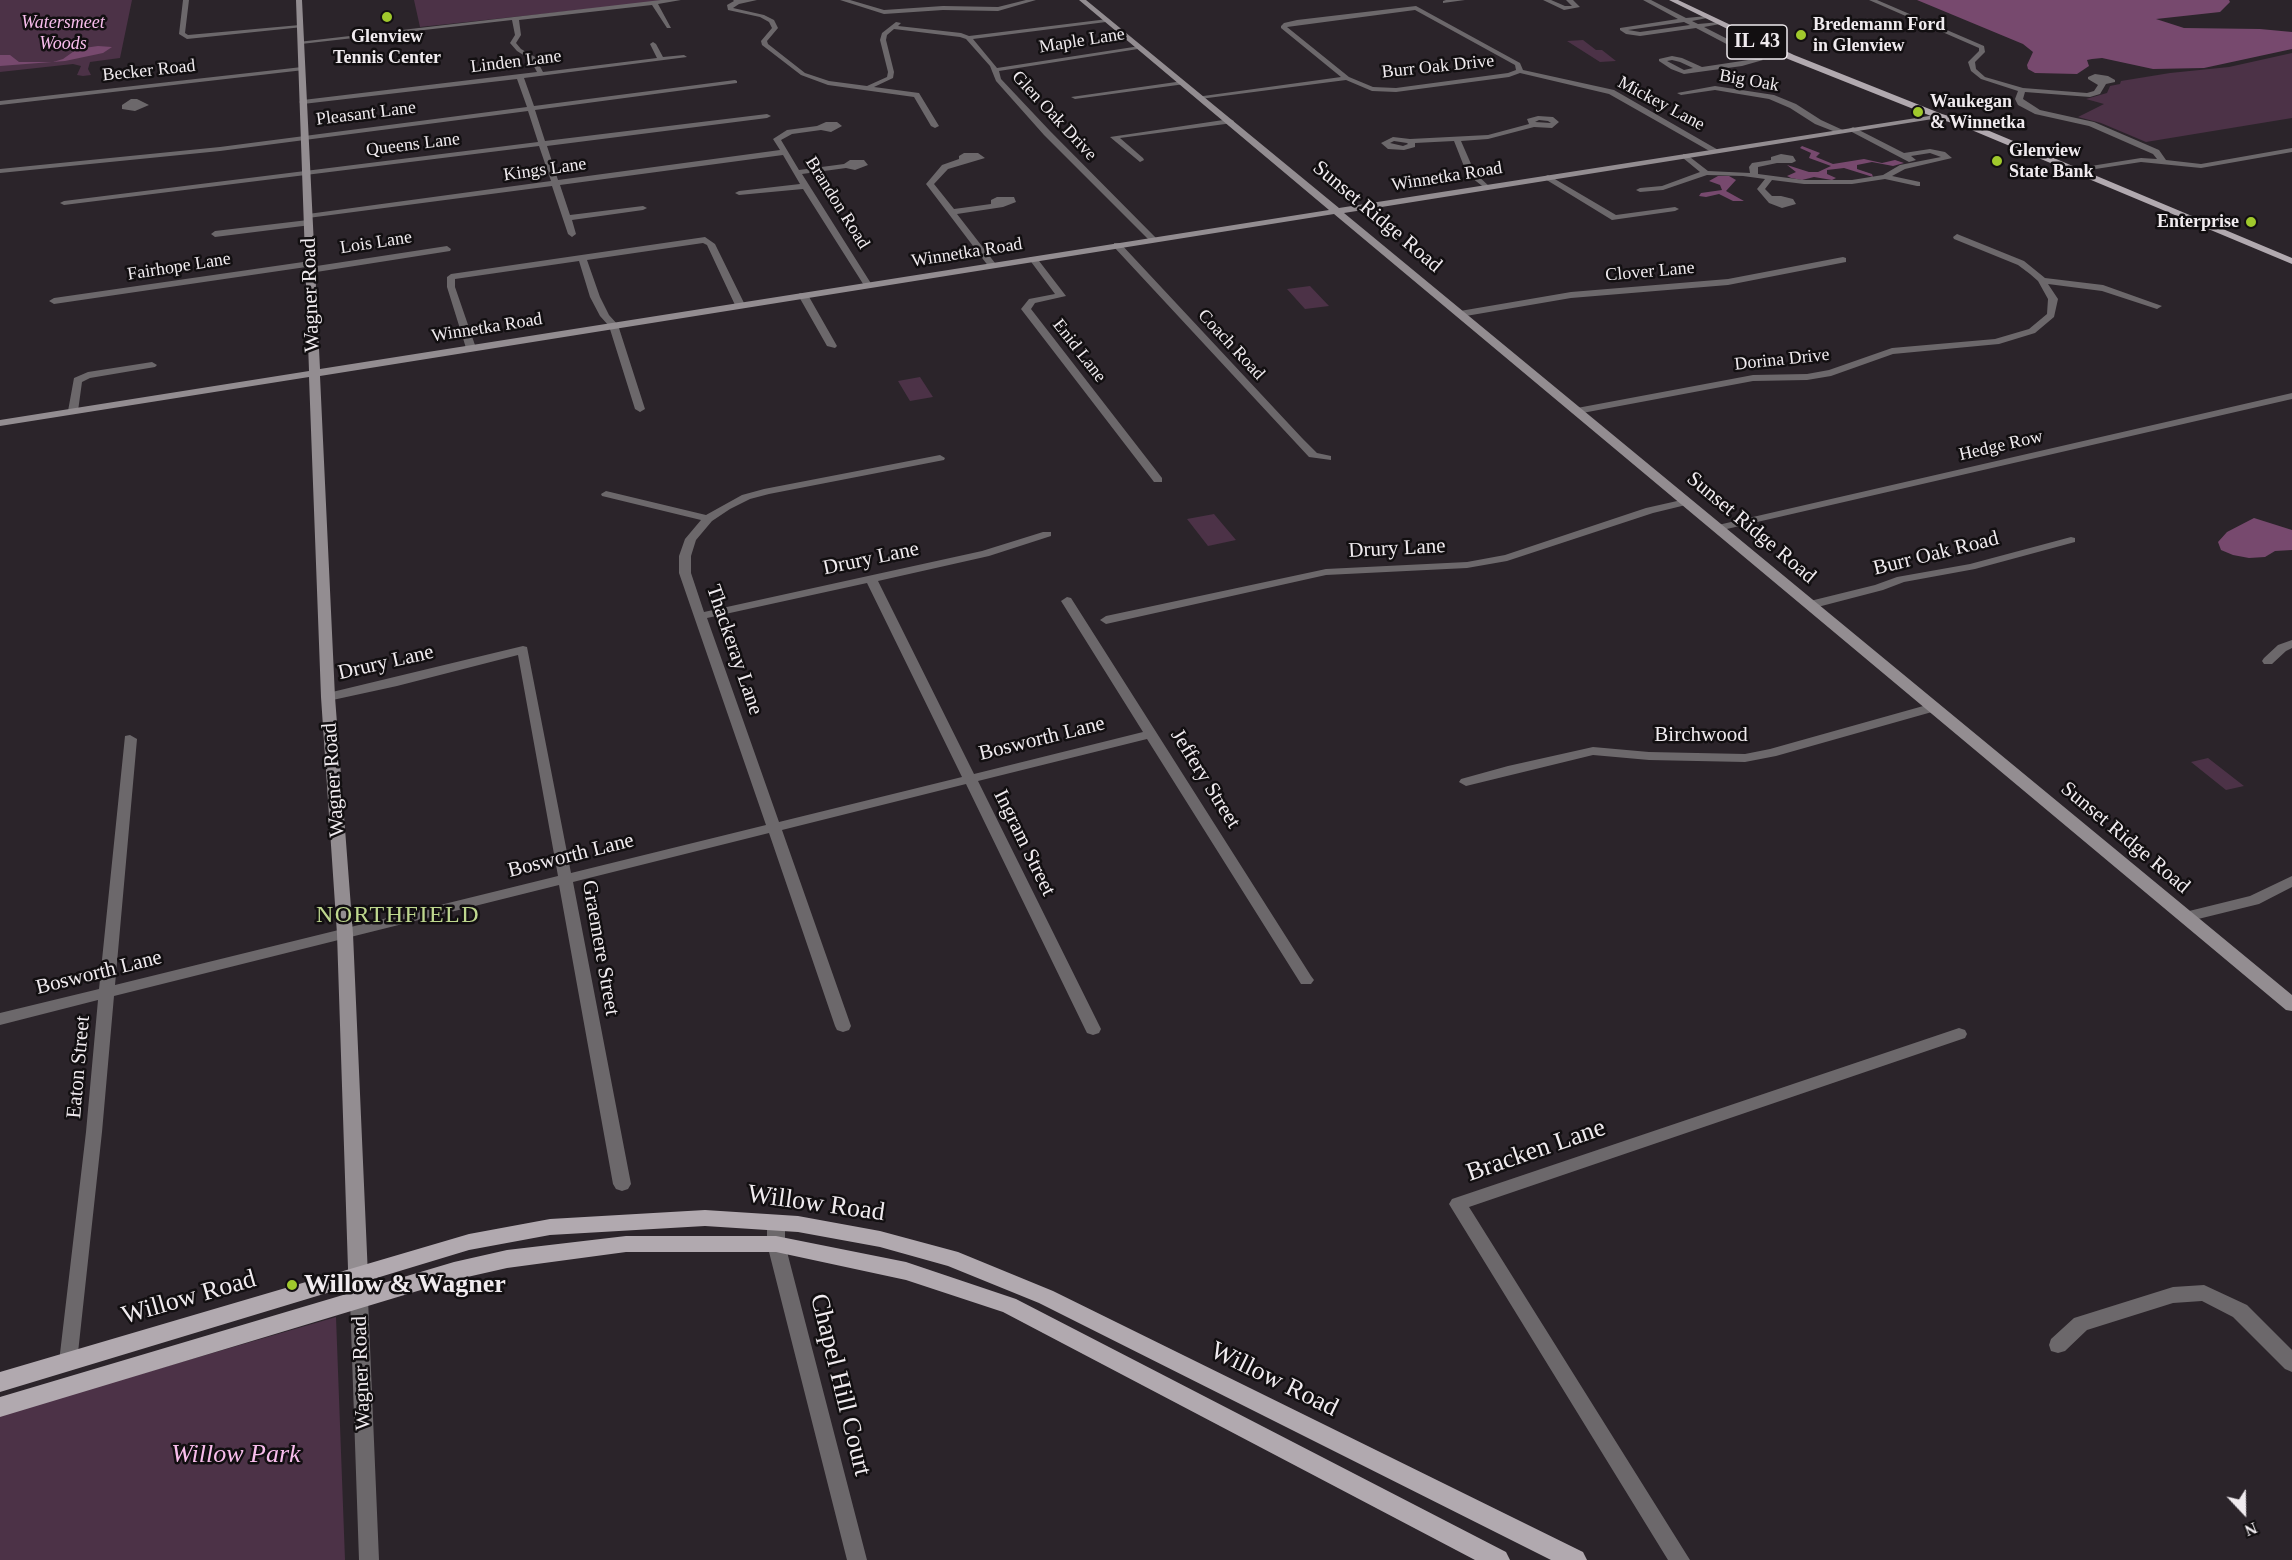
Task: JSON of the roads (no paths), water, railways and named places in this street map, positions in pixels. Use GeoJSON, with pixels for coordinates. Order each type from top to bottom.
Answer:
{"type":"FeatureCollection","features":[{"type":"Feature","properties":{"kind":"main road","name":"IL 43"},"geometry":{"type":"LineString","coordinates":[[1672,0],[1791,57],[1939,116],[1965,124],[2292,261]]}},
{"type":"Feature","properties":{"kind":"main road","name":"IL 43"},"geometry":{"type":"LineString","coordinates":[[1939,116],[1954,125],[2292,268]]}},
{"type":"Feature","properties":{"kind":"main road","name":"Willow Road"},"geometry":{"type":"LineString","coordinates":[[0,1382],[469,1242],[550,1227],[705,1218],[776,1233],[906,1271],[1009,1305],[1498,1560]]}},
{"type":"Feature","properties":{"kind":"main road","name":"Willow Road"},"geometry":{"type":"LineString","coordinates":[[0,1407],[454,1271],[529,1256],[626,1244],[776,1233],[798,1224],[880,1239],[951,1258],[1046,1296],[1575,1560]]}},
{"type":"Feature","properties":{"kind":"street"},"geometry":{"type":"LineString","coordinates":[[186,0],[182,34],[185,37],[300,27]]}},
{"type":"Feature","properties":{"kind":"street","name":"Wagner Road"},"geometry":{"type":"LineString","coordinates":[[299,0],[328,697],[345,934],[369,1560]]}},
{"type":"Feature","properties":{"kind":"street"},"geometry":{"type":"LineString","coordinates":[[301,42],[515,18],[603,12],[678,0]]}},
{"type":"Feature","properties":{"kind":"street"},"geometry":{"type":"LineString","coordinates":[[754,0],[737,1],[730,4],[730,9],[762,16],[772,21],[775,28],[764,41],[765,45],[803,74],[828,83],[916,95],[934,126]]}},
{"type":"Feature","properties":{"kind":"street"},"geometry":{"type":"LineString","coordinates":[[843,0],[884,12],[900,21]]}},
{"type":"Feature","properties":{"kind":"street"},"geometry":{"type":"LineString","coordinates":[[884,12],[939,8],[998,9],[1033,0]]}},
{"type":"Feature","properties":{"kind":"street","name":"Sunset Ridge Road"},"geometry":{"type":"LineString","coordinates":[[1082,0],[2292,1005]]}},
{"type":"Feature","properties":{"kind":"street"},"geometry":{"type":"LineString","coordinates":[[1445,2],[1462,0]]}},
{"type":"Feature","properties":{"kind":"street"},"geometry":{"type":"LineString","coordinates":[[1546,0],[1561,8],[1577,7],[1569,0]]}},
{"type":"Feature","properties":{"kind":"street"},"geometry":{"type":"LineString","coordinates":[[1646,0],[1753,54],[1760,60],[1702,70],[1680,71],[1661,60],[1678,59],[1702,70]]}},
{"type":"Feature","properties":{"kind":"street"},"geometry":{"type":"LineString","coordinates":[[1872,0],[1982,47],[1982,52],[1971,62],[1973,70],[1983,78],[2022,90],[2087,95],[2097,92],[2103,83]]}},
{"type":"Feature","properties":{"kind":"street"},"geometry":{"type":"LineString","coordinates":[[654,3],[669,27]]}},
{"type":"Feature","properties":{"kind":"street"},"geometry":{"type":"LineString","coordinates":[[868,87],[890,78],[891,72],[883,40],[884,34],[900,21],[939,8]]}},
{"type":"Feature","properties":{"kind":"street"},"geometry":{"type":"LineString","coordinates":[[1347,78],[1283,27],[1286,24],[1297,22],[1416,8],[1518,64],[1520,71]]}},
{"type":"Feature","properties":{"kind":"street"},"geometry":{"type":"LineString","coordinates":[[1705,16],[1622,29],[1628,33],[1640,34],[1718,23]]}},
{"type":"Feature","properties":{"kind":"street"},"geometry":{"type":"LineString","coordinates":[[515,18],[518,35],[513,43],[519,50],[532,57],[541,74]]}},
{"type":"Feature","properties":{"kind":"street"},"geometry":{"type":"LineString","coordinates":[[891,27],[961,35],[968,38],[1106,20]]}},
{"type":"Feature","properties":{"kind":"street","name":"Glen Oak Drive"},"geometry":{"type":"LineString","coordinates":[[968,38],[995,70],[998,80],[1047,133],[1154,240]]}},
{"type":"Feature","properties":{"kind":"street"},"geometry":{"type":"LineString","coordinates":[[653,44],[661,60]]}},
{"type":"Feature","properties":{"kind":"street","name":"Maple Lane"},"geometry":{"type":"LineString","coordinates":[[995,70],[1138,47]]}},
{"type":"Feature","properties":{"kind":"street","name":"Linden Lane"},"geometry":{"type":"LineString","coordinates":[[303,102],[684,57]]}},
{"type":"Feature","properties":{"kind":"street","name":"Becker Road"},"geometry":{"type":"LineString","coordinates":[[0,103],[302,69]]}},
{"type":"Feature","properties":{"kind":"street","name":"Burr Oak Drive"},"geometry":{"type":"LineString","coordinates":[[1347,78],[1359,85],[1375,89],[1396,90],[1509,75],[1520,71]]}},
{"type":"Feature","properties":{"kind":"street","name":"Mickey Lane"},"geometry":{"type":"LineString","coordinates":[[1520,71],[1611,92],[1716,151]]}},
{"type":"Feature","properties":{"kind":"street"},"geometry":{"type":"LineString","coordinates":[[519,76],[532,108],[541,143],[572,234]]}},
{"type":"Feature","properties":{"kind":"street"},"geometry":{"type":"LineString","coordinates":[[1200,97],[1347,78]]}},
{"type":"Feature","properties":{"kind":"street","name":"Pleasant Lane"},"geometry":{"type":"LineString","coordinates":[[0,171],[220,149],[735,82]]}},
{"type":"Feature","properties":{"kind":"street"},"geometry":{"type":"LineString","coordinates":[[1075,97],[1183,83]]}},
{"type":"Feature","properties":{"kind":"street"},"geometry":{"type":"LineString","coordinates":[[134,102],[138,88]]}},
{"type":"Feature","properties":{"kind":"street","name":"Big Oak"},"geometry":{"type":"LineString","coordinates":[[1681,93],[1715,88],[1771,97],[1793,106],[1818,122],[1841,131]]}},
{"type":"Feature","properties":{"kind":"street"},"geometry":{"type":"LineString","coordinates":[[2022,90],[2019,99],[2030,109],[2091,124],[2156,153],[2163,162]]}},
{"type":"Feature","properties":{"kind":"street","name":"Queens Lane"},"geometry":{"type":"LineString","coordinates":[[64,203],[767,116]]}},
{"type":"Feature","properties":{"kind":"street","name":"Winnetka Road"},"geometry":{"type":"LineString","coordinates":[[0,423],[1939,116]]}},
{"type":"Feature","properties":{"kind":"street"},"geometry":{"type":"LineString","coordinates":[[1140,160],[1114,137],[1230,121]]}},
{"type":"Feature","properties":{"kind":"street"},"geometry":{"type":"LineString","coordinates":[[1410,141],[1488,137],[1534,125]]}},
{"type":"Feature","properties":{"kind":"street","name":"Brandon Road"},"geometry":{"type":"LineString","coordinates":[[820,128],[790,132],[777,139],[868,285]]}},
{"type":"Feature","properties":{"kind":"street"},"geometry":{"type":"LineString","coordinates":[[1853,129],[1921,164]]}},
{"type":"Feature","properties":{"kind":"street"},"geometry":{"type":"LineString","coordinates":[[1457,140],[1471,174],[1486,187]]}},
{"type":"Feature","properties":{"kind":"street"},"geometry":{"type":"LineString","coordinates":[[2066,172],[2133,160],[2201,166],[2292,150]]}},
{"type":"Feature","properties":{"kind":"street"},"geometry":{"type":"LineString","coordinates":[[1885,177],[1903,167],[1948,157],[1930,151],[1904,156]]}},
{"type":"Feature","properties":{"kind":"street","name":"Kings Lane"},"geometry":{"type":"LineString","coordinates":[[215,234],[556,183],[786,152]]}},
{"type":"Feature","properties":{"kind":"street"},"geometry":{"type":"LineString","coordinates":[[1686,156],[1706,173]]}},
{"type":"Feature","properties":{"kind":"street"},"geometry":{"type":"LineString","coordinates":[[964,160],[945,167],[930,184],[992,265]]}},
{"type":"Feature","properties":{"kind":"street"},"geometry":{"type":"LineString","coordinates":[[1755,176],[1753,167],[1755,165],[1776,161]]}},
{"type":"Feature","properties":{"kind":"street"},"geometry":{"type":"LineString","coordinates":[[799,172],[846,166]]}},
{"type":"Feature","properties":{"kind":"street"},"geometry":{"type":"LineString","coordinates":[[1640,190],[1663,188],[1706,173],[1804,182],[1844,182],[1885,177],[1917,184]]}},
{"type":"Feature","properties":{"kind":"street"},"geometry":{"type":"LineString","coordinates":[[1548,177],[1615,218],[1675,209]]}},
{"type":"Feature","properties":{"kind":"street"},"geometry":{"type":"LineString","coordinates":[[1770,178],[1761,189],[1762,193],[1772,201]]}},
{"type":"Feature","properties":{"kind":"street"},"geometry":{"type":"LineString","coordinates":[[1844,182],[1851,194]]}},
{"type":"Feature","properties":{"kind":"street"},"geometry":{"type":"LineString","coordinates":[[739,193],[805,186]]}},
{"type":"Feature","properties":{"kind":"street"},"geometry":{"type":"LineString","coordinates":[[952,212],[1000,205]]}},
{"type":"Feature","properties":{"kind":"street"},"geometry":{"type":"LineString","coordinates":[[568,218],[642,208]]}},
{"type":"Feature","properties":{"kind":"street"},"geometry":{"type":"LineString","coordinates":[[1957,237],[2021,263],[2042,280],[2103,288],[2157,306]]}},
{"type":"Feature","properties":{"kind":"street"},"geometry":{"type":"LineString","coordinates":[[471,348],[451,287],[451,277],[705,240],[711,244],[740,305]]}},
{"type":"Feature","properties":{"kind":"street","name":"Coach Road"},"geometry":{"type":"LineString","coordinates":[[1117,246],[1298,440],[1313,454],[1327,458]]}},
{"type":"Feature","properties":{"kind":"street","name":"Lois Lane"},"geometry":{"type":"LineString","coordinates":[[310,267],[447,249]]}},
{"type":"Feature","properties":{"kind":"street"},"geometry":{"type":"LineString","coordinates":[[582,258],[595,297],[605,316],[613,325],[640,409]]}},
{"type":"Feature","properties":{"kind":"street","name":"Enid Lane"},"geometry":{"type":"LineString","coordinates":[[1033,259],[1060,296],[1032,301],[1026,309],[1158,480]]}},
{"type":"Feature","properties":{"kind":"street","name":"Clover Lane"},"geometry":{"type":"LineString","coordinates":[[1460,314],[1571,295],[1728,282],[1843,260]]}},
{"type":"Feature","properties":{"kind":"street","name":"Fairhope Lane"},"geometry":{"type":"LineString","coordinates":[[54,301],[310,267]]}},
{"type":"Feature","properties":{"kind":"street","name":"Dorina Drive"},"geometry":{"type":"LineString","coordinates":[[1577,411],[1753,378],[1807,377],[1831,373],[1892,351],[1977,345],[2016,337],[2032,331],[2051,315],[2053,299],[2042,280]]}},
{"type":"Feature","properties":{"kind":"street"},"geometry":{"type":"LineString","coordinates":[[803,295],[832,346]]}},
{"type":"Feature","properties":{"kind":"street"},"geometry":{"type":"LineString","coordinates":[[73,411],[77,380],[88,375],[152,365]]}},
{"type":"Feature","properties":{"kind":"street","name":"Hedge Row"},"geometry":{"type":"LineString","coordinates":[[1718,528],[2292,396]]}},
{"type":"Feature","properties":{"kind":"street","name":"Thackeray Lane"},"geometry":{"type":"LineString","coordinates":[[843,1026],[685,573],[685,556],[691,539],[708,519],[726,507],[768,491],[940,458]]}},
{"type":"Feature","properties":{"kind":"street"},"geometry":{"type":"LineString","coordinates":[[606,494],[708,519]]}},
{"type":"Feature","properties":{"kind":"street","name":"Drury Lane"},"geometry":{"type":"LineString","coordinates":[[1106,620],[1326,572],[1467,565],[1507,558],[1650,510],[1686,502]]}},
{"type":"Feature","properties":{"kind":"street","name":"Drury Lane"},"geometry":{"type":"LineString","coordinates":[[701,615],[985,554],[1047,534]]}},
{"type":"Feature","properties":{"kind":"street","name":"Burr Oak Road"},"geometry":{"type":"LineString","coordinates":[[1810,604],[1880,588],[1901,579],[1971,567],[2070,540]]}},
{"type":"Feature","properties":{"kind":"street","name":"Ingram Street"},"geometry":{"type":"LineString","coordinates":[[871,579],[1093,1029]]}},
{"type":"Feature","properties":{"kind":"street","name":"Jeffery Street"},"geometry":{"type":"LineString","coordinates":[[1067,601],[1306,980]]}},
{"type":"Feature","properties":{"kind":"street"},"geometry":{"type":"LineString","coordinates":[[2268,661],[2282,648],[2292,644]]}},
{"type":"Feature","properties":{"kind":"street","name":"Drury Lane"},"geometry":{"type":"LineString","coordinates":[[328,697],[523,650]]}},
{"type":"Feature","properties":{"kind":"street","name":"Graemere Street"},"geometry":{"type":"LineString","coordinates":[[523,650],[622,1184]]}},
{"type":"Feature","properties":{"kind":"street","name":"Birchwood"},"geometry":{"type":"LineString","coordinates":[[1466,782],[1593,752],[1648,756],[1745,758],[1771,753],[1934,707]]}},
{"type":"Feature","properties":{"kind":"street","name":"Bosworth Lane"},"geometry":{"type":"LineString","coordinates":[[0,1019],[1151,734]]}},
{"type":"Feature","properties":{"kind":"street","name":"Eaton Street"},"geometry":{"type":"LineString","coordinates":[[68,1362],[94,1132],[130,739]]}},
{"type":"Feature","properties":{"kind":"street"},"geometry":{"type":"LineString","coordinates":[[2186,917],[2254,900],[2292,881]]}},
{"type":"Feature","properties":{"kind":"street","name":"Bracken Lane"},"geometry":{"type":"LineString","coordinates":[[1680,1560],[1458,1204],[1959,1034]]}},
{"type":"Feature","properties":{"kind":"street","name":"Chapel Hill Court"},"geometry":{"type":"LineString","coordinates":[[776,1233],[857,1560]]}},
{"type":"Feature","properties":{"kind":"street"},"geometry":{"type":"LineString","coordinates":[[2058,1345],[2081,1324],[2173,1295],[2204,1293],[2240,1311],[2292,1363]]}},
{"type":"Feature","properties":{"kind":"place","name":"Glenview Tennis Center"},"geometry":{"type":"Point","coordinates":[387,17]}},
{"type":"Feature","properties":{"kind":"place","name":"Bredemann Ford in Glenview"},"geometry":{"type":"Point","coordinates":[1801,35]}},
{"type":"Feature","properties":{"kind":"place","name":"Waukegan & Winnetka"},"geometry":{"type":"Point","coordinates":[1918,112]}},
{"type":"Feature","properties":{"kind":"place","name":"Glenview State Bank"},"geometry":{"type":"Point","coordinates":[1997,161]}},
{"type":"Feature","properties":{"kind":"place","name":"Enterprise"},"geometry":{"type":"Point","coordinates":[2251,222]}},
{"type":"Feature","properties":{"kind":"place","name":"Willow & Wagner"},"geometry":{"type":"Point","coordinates":[292,1285]}},
{"type":"Feature","properties":{"kind":"district","name":"NORTHFIELD"},"geometry":{"type":"Point","coordinates":[398,916]}},
{"type":"Feature","properties":{"kind":"park label","name":"Watersmeet Woods"},"geometry":{"type":"Point","coordinates":[63,33]}},
{"type":"Feature","properties":{"kind":"park label","name":"Willow Park"},"geometry":{"type":"Point","coordinates":[236,1455]}}]}
